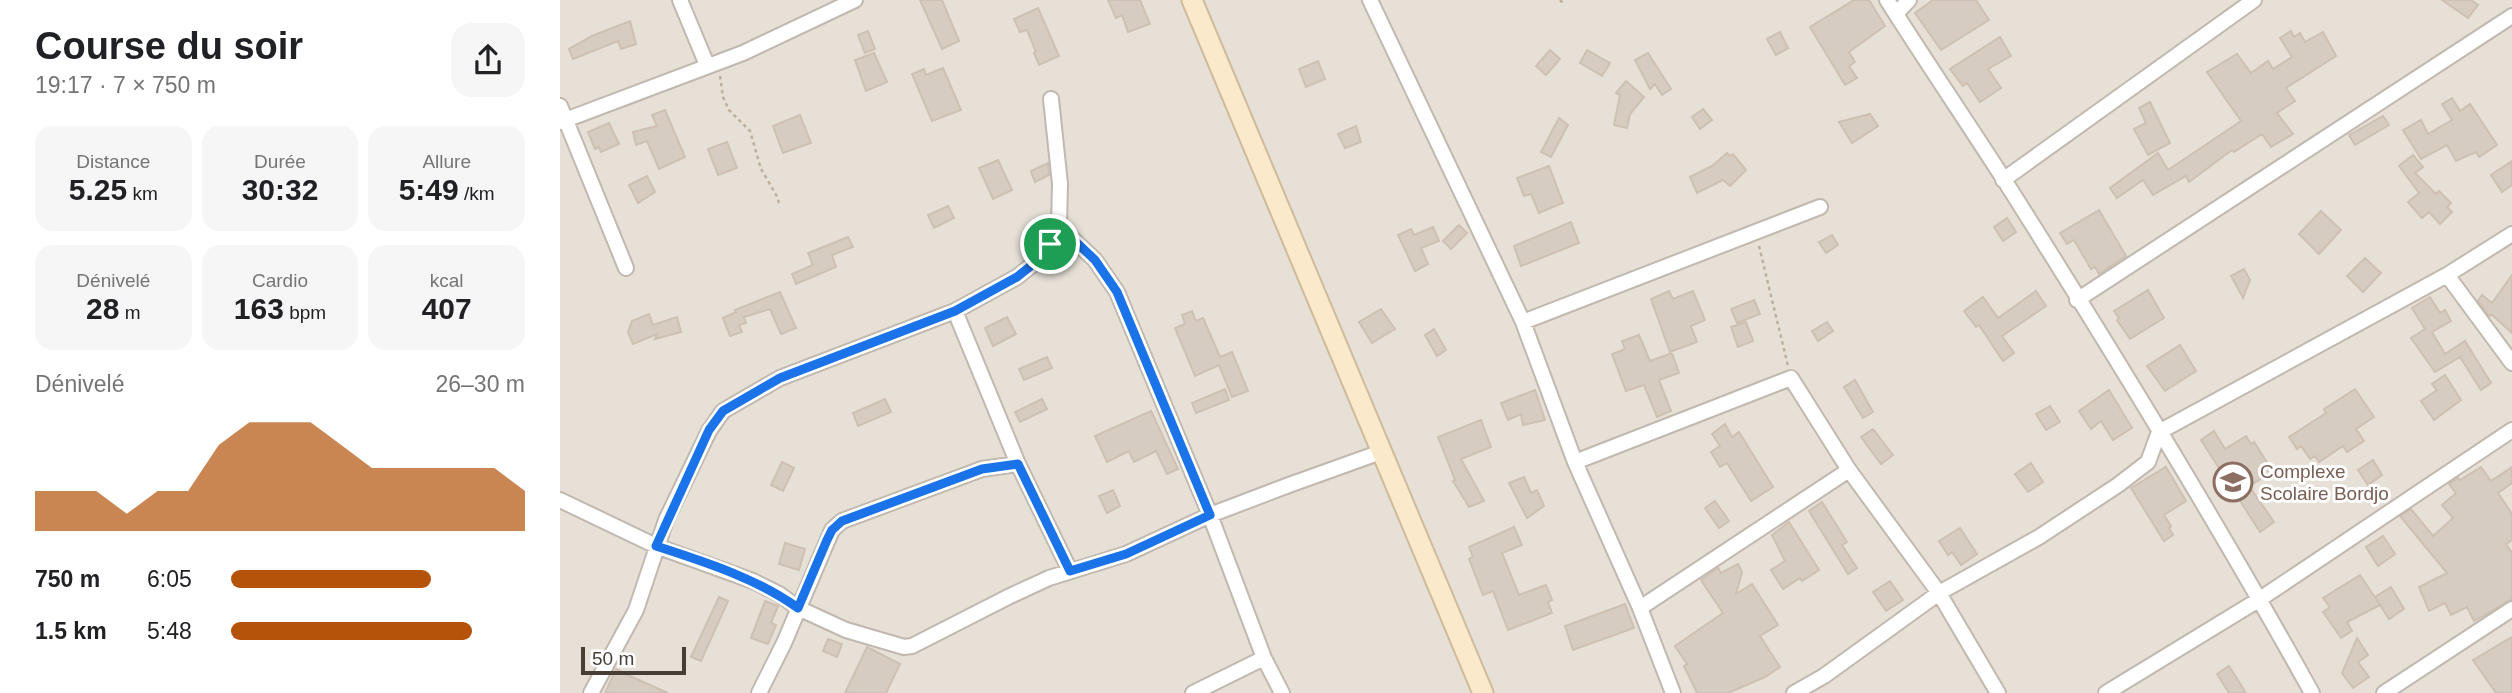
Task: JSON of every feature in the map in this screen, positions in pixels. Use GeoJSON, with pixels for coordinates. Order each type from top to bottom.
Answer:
{"type":"FeatureCollection","features":[{"type":"Feature","properties":{"kind":"street"},"geometry":{"type":"LineString","coordinates":[[680,0],[712,64]]}},
{"type":"Feature","properties":{"kind":"street"},"geometry":{"type":"LineString","coordinates":[[625,268],[562,116],[743,53],[854,0]]}},
{"type":"Feature","properties":{"kind":"street"},"geometry":{"type":"LineString","coordinates":[[1192,0],[1483,693]]}},
{"type":"Feature","properties":{"kind":"street"},"geometry":{"type":"LineString","coordinates":[[1370,0],[1523,322],[1575,462],[1640,608],[1673,693]]}},
{"type":"Feature","properties":{"kind":"street"},"geometry":{"type":"LineString","coordinates":[[1887,0],[2003,180],[2159,432],[2260,599],[2312,693]]}},
{"type":"Feature","properties":{"kind":"street"},"geometry":{"type":"LineString","coordinates":[[1896,14],[1909,0]]}},
{"type":"Feature","properties":{"kind":"street"},"geometry":{"type":"LineString","coordinates":[[2003,180],[2254,0]]}},
{"type":"Feature","properties":{"kind":"street"},"geometry":{"type":"LineString","coordinates":[[2077,300],[2512,16]]}},
{"type":"Feature","properties":{"kind":"street"},"geometry":{"type":"LineString","coordinates":[[591,693],[636,610],[656,546],[709,430],[723,411],[780,378],[955,311],[1017,277],[1037,261],[1059,226],[1060,184],[1051,99]]}},
{"type":"Feature","properties":{"kind":"street"},"geometry":{"type":"LineString","coordinates":[[1523,322],[1820,207]]}},
{"type":"Feature","properties":{"kind":"street"},"geometry":{"type":"LineString","coordinates":[[1059,226],[1095,260],[1117,292],[1210,515],[1264,658],[1282,693]]}},
{"type":"Feature","properties":{"kind":"street"},"geometry":{"type":"LineString","coordinates":[[1794,693],[1824,677],[1939,593],[2039,537],[2118,485],[2148,462],[2159,432],[2447,275],[2512,234]]}},
{"type":"Feature","properties":{"kind":"street"},"geometry":{"type":"LineString","coordinates":[[2447,275],[2512,363]]}},
{"type":"Feature","properties":{"kind":"street"},"geometry":{"type":"LineString","coordinates":[[955,311],[1018,464],[1070,571]]}},
{"type":"Feature","properties":{"kind":"street"},"geometry":{"type":"LineString","coordinates":[[1575,462],[1791,378],[1849,470],[1939,593],[1998,693]]}},
{"type":"Feature","properties":{"kind":"street"},"geometry":{"type":"LineString","coordinates":[[2106,693],[2260,599],[2512,430]]}},
{"type":"Feature","properties":{"kind":"street"},"geometry":{"type":"LineString","coordinates":[[560,500],[656,546],[753,581],[779,594],[798,608],[858,634],[893,646],[912,646],[1010,596],[1070,571],[1126,554],[1210,515],[1381,452]]}},
{"type":"Feature","properties":{"kind":"street"},"geometry":{"type":"LineString","coordinates":[[759,693],[827,540],[832,530],[842,521],[982,469],[1018,464]]}},
{"type":"Feature","properties":{"kind":"street"},"geometry":{"type":"LineString","coordinates":[[1640,608],[1849,470]]}},
{"type":"Feature","properties":{"kind":"street"},"geometry":{"type":"LineString","coordinates":[[2384,693],[2512,609]]}},
{"type":"Feature","properties":{"kind":"street"},"geometry":{"type":"LineString","coordinates":[[1193,693],[1264,658]]}},
{"type":"Feature","properties":{"kind":"path"},"geometry":{"type":"LineString","coordinates":[[1560,0],[1563,4]]}},
{"type":"Feature","properties":{"kind":"path"},"geometry":{"type":"LineString","coordinates":[[712,64],[722,83],[723,97],[729,110],[750,131],[761,169],[771,184],[779,205]]}},
{"type":"Feature","properties":{"kind":"path"},"geometry":{"type":"LineString","coordinates":[[1756,233],[1791,378]]}},
{"type":"Feature","properties":{"kind":"shaded area"},"geometry":{"type":"Polygon","coordinates":[[[560,0],[2512,0],[2512,693],[560,693],[560,0]]]}},
{"type":"Feature","properties":{"kind":"building"},"geometry":{"type":"Polygon","coordinates":[[[920,0],[942,0],[959,41],[942,49],[920,0]]]}},
{"type":"Feature","properties":{"kind":"building"},"geometry":{"type":"Polygon","coordinates":[[[1108,0],[1140,0],[1150,24],[1128,32],[1122,15],[1116,18],[1108,0]]]}},
{"type":"Feature","properties":{"kind":"building"},"geometry":{"type":"Polygon","coordinates":[[[1854,0],[1869,0],[1885,26],[1849,52],[1855,62],[1849,66],[1857,78],[1845,85],[1810,27],[1854,0]]]}},
{"type":"Feature","properties":{"kind":"building"},"geometry":{"type":"Polygon","coordinates":[[[1933,0],[1976,0],[1989,20],[1941,50],[1915,13],[1933,0]]]}},
{"type":"Feature","properties":{"kind":"building"},"geometry":{"type":"Polygon","coordinates":[[[2442,0],[2471,0],[2478,5],[2468,18],[2442,0]]]}},
{"type":"Feature","properties":{"kind":"building"},"geometry":{"type":"Polygon","coordinates":[[[1038,8],[1059,56],[1039,65],[1027,30],[1020,32],[1014,19],[1038,8]]]}},
{"type":"Feature","properties":{"kind":"building"},"geometry":{"type":"Polygon","coordinates":[[[630,21],[636,44],[621,49],[618,41],[573,59],[569,49],[592,36],[630,21]]]}},
{"type":"Feature","properties":{"kind":"building"},"geometry":{"type":"Polygon","coordinates":[[[868,31],[875,49],[865,53],[858,35],[868,31]]]}},
{"type":"Feature","properties":{"kind":"building"},"geometry":{"type":"Polygon","coordinates":[[[2291,31],[2294,37],[2300,33],[2305,42],[2323,32],[2336,56],[2286,88],[2295,101],[2277,113],[2293,134],[2271,147],[2262,134],[2234,152],[2232,150],[2189,182],[2186,176],[2153,195],[2143,180],[2117,198],[2110,188],[2158,153],[2168,170],[2241,121],[2207,72],[2237,54],[2251,73],[2268,61],[2273,69],[2292,57],[2280,38],[2291,31]]]}},
{"type":"Feature","properties":{"kind":"building"},"geometry":{"type":"Polygon","coordinates":[[[1780,32],[1788,48],[1776,55],[1767,39],[1780,32]]]}},
{"type":"Feature","properties":{"kind":"building"},"geometry":{"type":"Polygon","coordinates":[[[2000,37],[2011,56],[1988,69],[2001,88],[1980,102],[1967,83],[1963,86],[1950,69],[2000,37]]]}},
{"type":"Feature","properties":{"kind":"building"},"geometry":{"type":"Polygon","coordinates":[[[1550,50],[1560,59],[1546,75],[1536,66],[1550,50]]]}},
{"type":"Feature","properties":{"kind":"building"},"geometry":{"type":"Polygon","coordinates":[[[1587,50],[1610,63],[1602,76],[1580,63],[1587,50]]]}},
{"type":"Feature","properties":{"kind":"building"},"geometry":{"type":"Polygon","coordinates":[[[874,53],[887,82],[866,91],[855,60],[874,53]]]}},
{"type":"Feature","properties":{"kind":"building"},"geometry":{"type":"Polygon","coordinates":[[[1648,53],[1671,89],[1662,95],[1655,84],[1650,89],[1635,60],[1648,53]]]}},
{"type":"Feature","properties":{"kind":"building"},"geometry":{"type":"Polygon","coordinates":[[[1318,61],[1325,79],[1306,87],[1299,69],[1318,61]]]}},
{"type":"Feature","properties":{"kind":"building"},"geometry":{"type":"Polygon","coordinates":[[[943,68],[961,110],[932,121],[912,74],[924,69],[926,75],[943,68]]]}},
{"type":"Feature","properties":{"kind":"building"},"geometry":{"type":"Polygon","coordinates":[[[1626,81],[1644,97],[1630,114],[1627,128],[1614,125],[1620,95],[1616,93],[1626,81]]]}},
{"type":"Feature","properties":{"kind":"building"},"geometry":{"type":"Polygon","coordinates":[[[2452,98],[2460,111],[2470,104],[2497,145],[2479,157],[2476,152],[2456,161],[2447,145],[2421,159],[2403,130],[2421,120],[2428,134],[2452,120],[2442,104],[2452,98]]]}},
{"type":"Feature","properties":{"kind":"building"},"geometry":{"type":"Polygon","coordinates":[[[2150,102],[2170,143],[2148,155],[2134,129],[2146,123],[2139,108],[2150,102]]]}},
{"type":"Feature","properties":{"kind":"building"},"geometry":{"type":"Polygon","coordinates":[[[1703,109],[1712,120],[1700,129],[1692,117],[1703,109]]]}},
{"type":"Feature","properties":{"kind":"building"},"geometry":{"type":"Polygon","coordinates":[[[665,110],[685,157],[659,169],[647,141],[636,145],[633,132],[657,126],[652,115],[665,110]]]}},
{"type":"Feature","properties":{"kind":"building"},"geometry":{"type":"Polygon","coordinates":[[[1870,114],[1878,126],[1852,143],[1839,122],[1870,114]]]}},
{"type":"Feature","properties":{"kind":"building"},"geometry":{"type":"Polygon","coordinates":[[[800,115],[811,143],[783,153],[773,126],[800,115]]]}},
{"type":"Feature","properties":{"kind":"building"},"geometry":{"type":"Polygon","coordinates":[[[2383,116],[2389,125],[2355,145],[2349,135],[2383,116]]]}},
{"type":"Feature","properties":{"kind":"building"},"geometry":{"type":"Polygon","coordinates":[[[1559,118],[1568,125],[1551,157],[1541,152],[1559,118]]]}},
{"type":"Feature","properties":{"kind":"building"},"geometry":{"type":"Polygon","coordinates":[[[609,123],[619,144],[601,152],[599,147],[595,149],[588,132],[609,123]]]}},
{"type":"Feature","properties":{"kind":"building"},"geometry":{"type":"Polygon","coordinates":[[[1356,126],[1361,142],[1345,148],[1338,134],[1356,126]]]}},
{"type":"Feature","properties":{"kind":"building"},"geometry":{"type":"Polygon","coordinates":[[[727,142],[737,168],[718,175],[708,149],[727,142]]]}},
{"type":"Feature","properties":{"kind":"building"},"geometry":{"type":"Polygon","coordinates":[[[1727,153],[1730,156],[1733,154],[1746,170],[1730,186],[1723,180],[1697,193],[1690,177],[1712,166],[1727,153]]]}},
{"type":"Feature","properties":{"kind":"building"},"geometry":{"type":"Polygon","coordinates":[[[2413,155],[2423,167],[2415,173],[2436,194],[2439,191],[2451,203],[2447,207],[2452,212],[2440,224],[2429,212],[2422,218],[2408,202],[2419,193],[2399,166],[2413,155]]]}},
{"type":"Feature","properties":{"kind":"building"},"geometry":{"type":"Polygon","coordinates":[[[998,160],[1012,190],[993,199],[979,168],[998,160]]]}},
{"type":"Feature","properties":{"kind":"building"},"geometry":{"type":"Polygon","coordinates":[[[2512,161],[2512,185],[2502,192],[2491,175],[2512,161]]]}},
{"type":"Feature","properties":{"kind":"building"},"geometry":{"type":"Polygon","coordinates":[[[1048,163],[1049,175],[1035,182],[1031,171],[1048,163]]]}},
{"type":"Feature","properties":{"kind":"building"},"geometry":{"type":"Polygon","coordinates":[[[1549,166],[1563,203],[1539,213],[1531,194],[1524,196],[1517,178],[1549,166]]]}},
{"type":"Feature","properties":{"kind":"building"},"geometry":{"type":"Polygon","coordinates":[[[647,176],[655,192],[638,203],[629,185],[647,176]]]}},
{"type":"Feature","properties":{"kind":"building"},"geometry":{"type":"Polygon","coordinates":[[[948,206],[954,218],[934,228],[928,215],[948,206]]]}},
{"type":"Feature","properties":{"kind":"building"},"geometry":{"type":"Polygon","coordinates":[[[2099,210],[2126,256],[2099,274],[2095,267],[2091,269],[2074,240],[2067,244],[2060,233],[2099,210]]]}},
{"type":"Feature","properties":{"kind":"building"},"geometry":{"type":"Polygon","coordinates":[[[2321,211],[2341,230],[2319,254],[2299,234],[2321,211]]]}},
{"type":"Feature","properties":{"kind":"building"},"geometry":{"type":"Polygon","coordinates":[[[2007,218],[2016,232],[2003,241],[1994,227],[2007,218]]]}},
{"type":"Feature","properties":{"kind":"building"},"geometry":{"type":"Polygon","coordinates":[[[1571,222],[1579,243],[1521,266],[1514,246],[1571,222]]]}},
{"type":"Feature","properties":{"kind":"building"},"geometry":{"type":"Polygon","coordinates":[[[1459,225],[1467,233],[1451,249],[1443,241],[1459,225]]]}},
{"type":"Feature","properties":{"kind":"building"},"geometry":{"type":"Polygon","coordinates":[[[1433,227],[1439,241],[1421,248],[1428,264],[1415,271],[1398,235],[1411,229],[1414,235],[1433,227]]]}},
{"type":"Feature","properties":{"kind":"building"},"geometry":{"type":"Polygon","coordinates":[[[1832,235],[1838,245],[1826,253],[1819,242],[1832,235]]]}},
{"type":"Feature","properties":{"kind":"building"},"geometry":{"type":"Polygon","coordinates":[[[848,237],[853,247],[832,255],[836,267],[796,284],[792,274],[813,265],[808,253],[848,237]]]}},
{"type":"Feature","properties":{"kind":"building"},"geometry":{"type":"Polygon","coordinates":[[[2365,258],[2381,273],[2363,292],[2347,276],[2365,258]]]}},
{"type":"Feature","properties":{"kind":"building"},"geometry":{"type":"Polygon","coordinates":[[[2244,269],[2250,280],[2243,298],[2231,276],[2244,269]]]}},
{"type":"Feature","properties":{"kind":"building"},"geometry":{"type":"Polygon","coordinates":[[[2512,275],[2512,333],[2492,315],[2489,316],[2478,301],[2482,295],[2492,303],[2512,275]]]}},
{"type":"Feature","properties":{"kind":"building"},"geometry":{"type":"Polygon","coordinates":[[[2148,290],[2164,318],[2130,339],[2114,311],[2148,290]]]}},
{"type":"Feature","properties":{"kind":"building"},"geometry":{"type":"Polygon","coordinates":[[[1669,291],[1673,299],[1693,291],[1705,320],[1691,326],[1697,342],[1670,352],[1651,299],[1669,291]]]}},
{"type":"Feature","properties":{"kind":"building"},"geometry":{"type":"Polygon","coordinates":[[[2036,291],[2046,306],[2002,336],[2014,353],[2003,361],[1979,325],[1976,327],[1964,311],[1983,297],[1998,318],[2036,291]]]}},
{"type":"Feature","properties":{"kind":"building"},"geometry":{"type":"Polygon","coordinates":[[[780,292],[796,328],[781,334],[770,309],[744,317],[746,323],[739,325],[742,332],[730,336],[723,318],[736,312],[735,310],[780,292]]]}},
{"type":"Feature","properties":{"kind":"building"},"geometry":{"type":"Polygon","coordinates":[[[2430,297],[2440,313],[2445,310],[2451,321],[2432,332],[2445,354],[2465,341],[2491,383],[2481,390],[2460,357],[2435,372],[2411,338],[2425,329],[2412,308],[2430,297]]]}},
{"type":"Feature","properties":{"kind":"building"},"geometry":{"type":"Polygon","coordinates":[[[1754,300],[1760,314],[1737,323],[1731,309],[1754,300]]]}},
{"type":"Feature","properties":{"kind":"building"},"geometry":{"type":"Polygon","coordinates":[[[1381,309],[1395,329],[1372,343],[1359,322],[1381,309]]]}},
{"type":"Feature","properties":{"kind":"building"},"geometry":{"type":"Polygon","coordinates":[[[1192,311],[1196,321],[1203,318],[1220,357],[1232,352],[1248,391],[1232,397],[1219,365],[1195,376],[1175,328],[1185,324],[1182,315],[1192,311]]]}},
{"type":"Feature","properties":{"kind":"building"},"geometry":{"type":"Polygon","coordinates":[[[649,314],[653,325],[677,317],[681,332],[655,339],[657,334],[633,344],[628,332],[632,321],[649,314]]]}},
{"type":"Feature","properties":{"kind":"building"},"geometry":{"type":"Polygon","coordinates":[[[1007,317],[1016,334],[993,346],[985,328],[1007,317]]]}},
{"type":"Feature","properties":{"kind":"building"},"geometry":{"type":"Polygon","coordinates":[[[1746,322],[1753,341],[1738,347],[1731,327],[1746,322]]]}},
{"type":"Feature","properties":{"kind":"building"},"geometry":{"type":"Polygon","coordinates":[[[1827,322],[1833,331],[1818,341],[1812,331],[1827,322]]]}},
{"type":"Feature","properties":{"kind":"building"},"geometry":{"type":"Polygon","coordinates":[[[1434,329],[1446,350],[1437,356],[1425,335],[1434,329]]]}},
{"type":"Feature","properties":{"kind":"building"},"geometry":{"type":"Polygon","coordinates":[[[1639,335],[1650,361],[1672,353],[1679,373],[1659,380],[1671,411],[1657,417],[1644,385],[1626,391],[1612,354],[1625,349],[1622,341],[1639,335]]]}},
{"type":"Feature","properties":{"kind":"building"},"geometry":{"type":"Polygon","coordinates":[[[2180,345],[2196,371],[2165,391],[2147,366],[2180,345]]]}},
{"type":"Feature","properties":{"kind":"building"},"geometry":{"type":"Polygon","coordinates":[[[1047,357],[1052,368],[1024,380],[1019,369],[1047,357]]]}},
{"type":"Feature","properties":{"kind":"building"},"geometry":{"type":"Polygon","coordinates":[[[2445,375],[2461,400],[2434,420],[2421,401],[2437,390],[2432,384],[2445,375]]]}},
{"type":"Feature","properties":{"kind":"building"},"geometry":{"type":"Polygon","coordinates":[[[1855,380],[1873,412],[1863,418],[1844,387],[1855,380]]]}},
{"type":"Feature","properties":{"kind":"building"},"geometry":{"type":"Polygon","coordinates":[[[1225,389],[1229,400],[1196,413],[1192,403],[1225,389]]]}},
{"type":"Feature","properties":{"kind":"building"},"geometry":{"type":"Polygon","coordinates":[[[2355,389],[2374,417],[2356,429],[2364,441],[2347,452],[2343,446],[2319,462],[2315,456],[2310,459],[2301,446],[2297,449],[2289,437],[2326,413],[2324,409],[2355,389]]]}},
{"type":"Feature","properties":{"kind":"building"},"geometry":{"type":"Polygon","coordinates":[[[1535,390],[1545,420],[1523,425],[1521,414],[1508,420],[1501,403],[1535,390]]]}},
{"type":"Feature","properties":{"kind":"building"},"geometry":{"type":"Polygon","coordinates":[[[2109,390],[2132,428],[2113,440],[2101,421],[2091,429],[2079,411],[2109,390]]]}},
{"type":"Feature","properties":{"kind":"building"},"geometry":{"type":"Polygon","coordinates":[[[885,399],[891,412],[858,426],[853,413],[885,399]]]}},
{"type":"Feature","properties":{"kind":"building"},"geometry":{"type":"Polygon","coordinates":[[[1042,399],[1047,409],[1020,422],[1015,412],[1042,399]]]}},
{"type":"Feature","properties":{"kind":"building"},"geometry":{"type":"Polygon","coordinates":[[[2050,406],[2060,422],[2046,430],[2036,414],[2050,406]]]}},
{"type":"Feature","properties":{"kind":"building"},"geometry":{"type":"Polygon","coordinates":[[[1151,411],[1178,469],[1167,474],[1156,451],[1134,462],[1129,451],[1107,462],[1095,436],[1151,411]]]}},
{"type":"Feature","properties":{"kind":"building"},"geometry":{"type":"Polygon","coordinates":[[[1481,420],[1491,447],[1461,459],[1484,501],[1469,507],[1453,481],[1455,480],[1438,437],[1481,420]]]}},
{"type":"Feature","properties":{"kind":"building"},"geometry":{"type":"Polygon","coordinates":[[[1725,424],[1732,437],[1739,432],[1773,487],[1751,501],[1727,463],[1720,467],[1711,452],[1720,446],[1712,434],[1725,424]]]}},
{"type":"Feature","properties":{"kind":"building"},"geometry":{"type":"Polygon","coordinates":[[[1873,429],[1893,455],[1881,464],[1861,437],[1873,429]]]}},
{"type":"Feature","properties":{"kind":"building"},"geometry":{"type":"Polygon","coordinates":[[[2214,431],[2225,449],[2246,436],[2251,444],[2254,442],[2273,472],[2249,486],[2274,522],[2260,532],[2201,440],[2214,431]]]}},
{"type":"Feature","properties":{"kind":"building"},"geometry":{"type":"Polygon","coordinates":[[[2373,460],[2382,475],[2368,485],[2358,470],[2373,460]]]}},
{"type":"Feature","properties":{"kind":"building"},"geometry":{"type":"Polygon","coordinates":[[[782,462],[794,468],[783,491],[771,485],[782,462]]]}},
{"type":"Feature","properties":{"kind":"building"},"geometry":{"type":"Polygon","coordinates":[[[2031,463],[2043,482],[2028,492],[2015,474],[2031,463]]]}},
{"type":"Feature","properties":{"kind":"building"},"geometry":{"type":"Polygon","coordinates":[[[2166,467],[2186,501],[2164,515],[2173,535],[2164,541],[2131,488],[2166,467]]]}},
{"type":"Feature","properties":{"kind":"building"},"geometry":{"type":"Polygon","coordinates":[[[2481,467],[2491,481],[2512,467],[2512,483],[2498,493],[2512,514],[2512,540],[2506,544],[2512,553],[2512,599],[2474,621],[2467,607],[2451,615],[2445,603],[2429,611],[2419,587],[2447,573],[2400,516],[2411,509],[2433,536],[2453,518],[2442,505],[2456,493],[2449,484],[2481,467]]]}},
{"type":"Feature","properties":{"kind":"building"},"geometry":{"type":"Polygon","coordinates":[[[1524,477],[1531,493],[1537,490],[1544,506],[1527,518],[1509,483],[1524,477]]]}},
{"type":"Feature","properties":{"kind":"building"},"geometry":{"type":"Polygon","coordinates":[[[1113,490],[1120,506],[1107,513],[1099,496],[1113,490]]]}},
{"type":"Feature","properties":{"kind":"building"},"geometry":{"type":"Polygon","coordinates":[[[1715,501],[1729,521],[1719,528],[1705,508],[1715,501]]]}},
{"type":"Feature","properties":{"kind":"building"},"geometry":{"type":"Polygon","coordinates":[[[1822,502],[1847,542],[1842,545],[1857,568],[1848,574],[1809,511],[1822,502]]]}},
{"type":"Feature","properties":{"kind":"building"},"geometry":{"type":"Polygon","coordinates":[[[1789,522],[1819,570],[1783,589],[1771,570],[1785,561],[1772,535],[1789,522]]]}},
{"type":"Feature","properties":{"kind":"building"},"geometry":{"type":"Polygon","coordinates":[[[1514,527],[1522,545],[1502,553],[1519,595],[1546,585],[1552,600],[1548,602],[1552,613],[1508,630],[1493,591],[1483,595],[1469,559],[1473,557],[1469,547],[1514,527]]]}},
{"type":"Feature","properties":{"kind":"building"},"geometry":{"type":"Polygon","coordinates":[[[1960,528],[1977,554],[1961,565],[1952,552],[1948,555],[1939,541],[1960,528]]]}},
{"type":"Feature","properties":{"kind":"building"},"geometry":{"type":"Polygon","coordinates":[[[2383,536],[2395,554],[2378,566],[2366,547],[2383,536]]]}},
{"type":"Feature","properties":{"kind":"building"},"geometry":{"type":"Polygon","coordinates":[[[785,543],[805,549],[799,570],[779,564],[785,543]]]}},
{"type":"Feature","properties":{"kind":"building"},"geometry":{"type":"Polygon","coordinates":[[[1738,564],[1742,572],[1736,594],[1752,584],[1778,625],[1760,636],[1780,667],[1765,677],[1728,693],[1697,693],[1684,666],[1687,664],[1675,646],[1723,613],[1701,580],[1718,568],[1721,573],[1738,564]]]}},
{"type":"Feature","properties":{"kind":"building"},"geometry":{"type":"Polygon","coordinates":[[[2360,575],[2380,605],[2347,622],[2352,631],[2341,638],[2323,612],[2330,607],[2323,598],[2360,575]]]}},
{"type":"Feature","properties":{"kind":"building"},"geometry":{"type":"Polygon","coordinates":[[[1890,581],[1903,600],[1886,611],[1873,592],[1890,581]]]}},
{"type":"Feature","properties":{"kind":"building"},"geometry":{"type":"Polygon","coordinates":[[[2391,587],[2404,609],[2389,619],[2375,597],[2391,587]]]}},
{"type":"Feature","properties":{"kind":"building"},"geometry":{"type":"Polygon","coordinates":[[[719,597],[728,601],[701,661],[691,657],[719,597]]]}},
{"type":"Feature","properties":{"kind":"building"},"geometry":{"type":"Polygon","coordinates":[[[765,601],[778,606],[771,623],[776,625],[768,644],[751,638],[765,601]]]}},
{"type":"Feature","properties":{"kind":"building"},"geometry":{"type":"Polygon","coordinates":[[[1625,604],[1634,628],[1573,650],[1565,626],[1625,604]]]}},
{"type":"Feature","properties":{"kind":"building"},"geometry":{"type":"Polygon","coordinates":[[[2512,637],[2512,693],[2496,693],[2473,660],[2512,637]]]}},
{"type":"Feature","properties":{"kind":"building"},"geometry":{"type":"Polygon","coordinates":[[[2357,638],[2368,655],[2358,662],[2369,677],[2353,688],[2342,673],[2357,638]]]}},
{"type":"Feature","properties":{"kind":"building"},"geometry":{"type":"Polygon","coordinates":[[[828,639],[842,644],[837,657],[823,651],[828,639]]]}},
{"type":"Feature","properties":{"kind":"building"},"geometry":{"type":"Polygon","coordinates":[[[867,647],[900,664],[886,693],[845,693],[867,647]]]}},
{"type":"Feature","properties":{"kind":"building"},"geometry":{"type":"Polygon","coordinates":[[[2229,666],[2246,693],[2229,693],[2217,674],[2229,666]]]}},
{"type":"Feature","properties":{"kind":"building"},"geometry":{"type":"Polygon","coordinates":[[[616,669],[630,676],[668,693],[605,693],[616,669]]]}},
{"type":"Feature","properties":{"kind":"place","name":"Complexe Scolaire Bordjo"},"geometry":{"type":"Point","coordinates":[2233,482]}},
{"type":"Feature","properties":{"kind":"route"},"geometry":{"type":"LineString","coordinates":[[1059,226],[1095,260],[1117,292],[1210,515],[1126,554],[1070,571],[1018,464],[982,469],[842,521],[832,530],[798,608],[779,594],[753,581],[656,546],[709,430],[723,411],[780,378],[955,311],[1017,277],[1037,261],[1050,244],[1059,226]]}}]}
